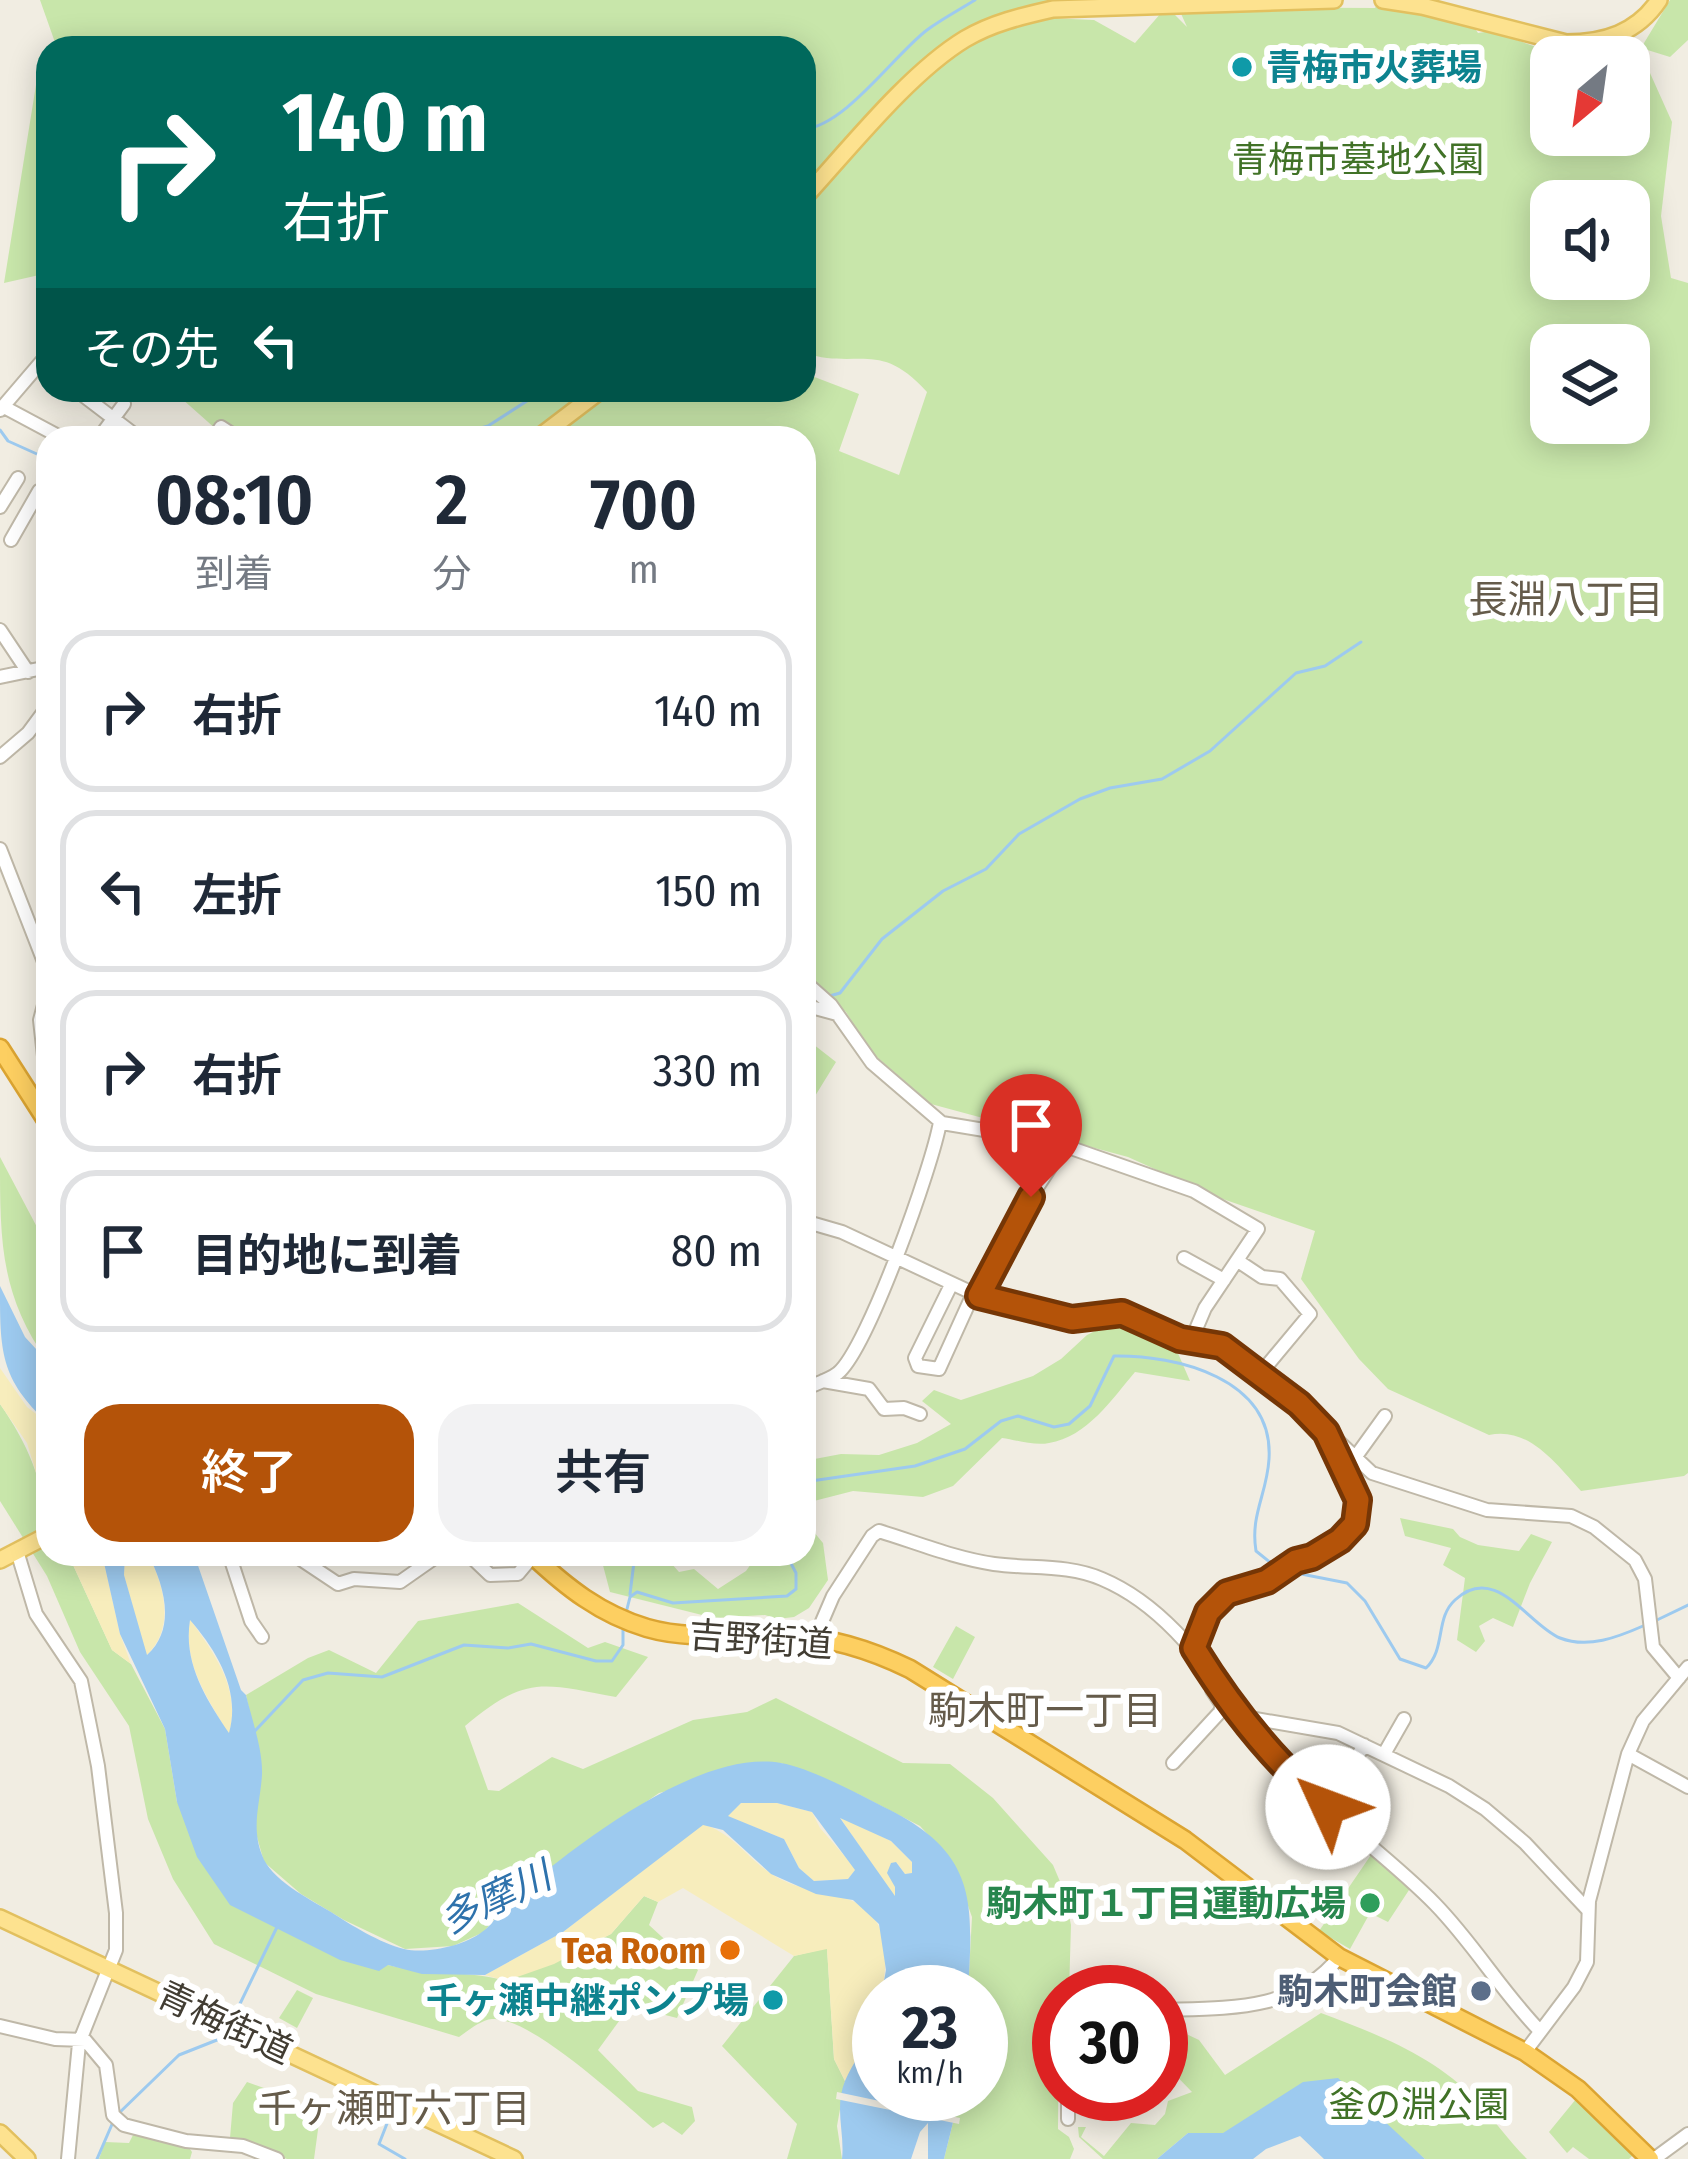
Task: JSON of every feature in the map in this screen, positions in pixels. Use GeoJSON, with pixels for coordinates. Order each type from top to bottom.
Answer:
{"type":"FeatureCollection","features":[{"type":"Feature","properties":{"kind":"highway"},"geometry":{"type":"LineString","coordinates":[[0,1048],[36,1104]]}},
{"type":"Feature","properties":{"kind":"highway","name":"吉野街道"},"geometry":{"type":"LineString","coordinates":[[544,1566],[571,1590],[610,1614],[645,1627],[694,1635],[815,1638],[873,1652],[927,1679],[1185,1840],[1339,1957],[1525,2052],[1578,2089],[1652,2159]]}},
{"type":"Feature","properties":{"kind":"main road"},"geometry":{"type":"LineString","coordinates":[[816,185],[928,67],[978,32],[1017,17],[1053,9],[1183,2],[1334,0]]}},
{"type":"Feature","properties":{"kind":"main road"},"geometry":{"type":"LineString","coordinates":[[1383,0],[1566,44],[1622,33],[1660,0]]}},
{"type":"Feature","properties":{"kind":"main road"},"geometry":{"type":"LineString","coordinates":[[554,426],[585,402]]}},
{"type":"Feature","properties":{"kind":"main road","name":"青梅街道"},"geometry":{"type":"LineString","coordinates":[[0,1918],[514,2159]]}},
{"type":"Feature","properties":{"kind":"main road"},"geometry":{"type":"LineString","coordinates":[[0,2133],[27,2159]]}},
{"type":"Feature","properties":{"kind":"street"},"geometry":{"type":"LineString","coordinates":[[36,372],[2,408],[38,426]]}},
{"type":"Feature","properties":{"kind":"street"},"geometry":{"type":"LineString","coordinates":[[92,402],[124,426]]}},
{"type":"Feature","properties":{"kind":"street"},"geometry":{"type":"LineString","coordinates":[[108,426],[124,404]]}},
{"type":"Feature","properties":{"kind":"street"},"geometry":{"type":"LineString","coordinates":[[0,507],[34,487]]}},
{"type":"Feature","properties":{"kind":"street"},"geometry":{"type":"LineString","coordinates":[[18,536],[34,487]]}},
{"type":"Feature","properties":{"kind":"street"},"geometry":{"type":"LineString","coordinates":[[0,630],[28,672]]}},
{"type":"Feature","properties":{"kind":"street"},"geometry":{"type":"LineString","coordinates":[[0,677],[36,670]]}},
{"type":"Feature","properties":{"kind":"street"},"geometry":{"type":"LineString","coordinates":[[0,757],[36,722]]}},
{"type":"Feature","properties":{"kind":"street"},"geometry":{"type":"LineString","coordinates":[[0,848],[36,941]]}},
{"type":"Feature","properties":{"kind":"street"},"geometry":{"type":"LineString","coordinates":[[816,993],[830,1004],[872,1063],[940,1122],[1032,1136],[1064,1146],[1194,1191],[1258,1229],[1205,1308],[1190,1341]]}},
{"type":"Feature","properties":{"kind":"street"},"geometry":{"type":"LineString","coordinates":[[816,1005],[830,1004]]}},
{"type":"Feature","properties":{"kind":"street"},"geometry":{"type":"LineString","coordinates":[[816,1384],[847,1362],[896,1256],[933,1155],[940,1122]]}},
{"type":"Feature","properties":{"kind":"street"},"geometry":{"type":"LineString","coordinates":[[950,1285],[915,1358],[918,1366],[939,1369],[976,1295],[1064,1146]]}},
{"type":"Feature","properties":{"kind":"street"},"geometry":{"type":"LineString","coordinates":[[816,1226],[896,1256],[976,1295],[1072,1319],[1122,1313],[1190,1341],[1222,1346],[1372,1473],[1486,1510],[1571,1516],[1594,1527],[1635,1561],[1645,1579],[1653,1647],[1684,1672],[1643,1721],[1628,1754],[1588,1909],[1587,1962],[1525,2052]]}},
{"type":"Feature","properties":{"kind":"street"},"geometry":{"type":"LineString","coordinates":[[1184,1258],[1224,1280]]}},
{"type":"Feature","properties":{"kind":"street"},"geometry":{"type":"LineString","coordinates":[[1238,1261],[1262,1276],[1280,1279],[1310,1314],[1260,1374]]}},
{"type":"Feature","properties":{"kind":"street"},"geometry":{"type":"LineString","coordinates":[[822,1381],[869,1389],[884,1409],[904,1408],[920,1414]]}},
{"type":"Feature","properties":{"kind":"street"},"geometry":{"type":"LineString","coordinates":[[1354,1460],[1385,1416]]}},
{"type":"Feature","properties":{"kind":"street"},"geometry":{"type":"LineString","coordinates":[[1173,1763],[1199,1738],[1222,1705],[1197,1654],[1208,1612],[1219,1600],[1340,1540],[1355,1524],[1358,1500],[1326,1432]]}},
{"type":"Feature","properties":{"kind":"street"},"geometry":{"type":"LineString","coordinates":[[815,1638],[833,1596],[879,1531],[980,1562],[1066,1569],[1099,1578],[1149,1609],[1197,1654],[1286,1768],[1434,1903],[1540,2031]]}},
{"type":"Feature","properties":{"kind":"street"},"geometry":{"type":"LineString","coordinates":[[9,1552],[36,1614],[62,1648],[84,1693],[116,1913],[116,1951],[81,2037],[68,2159]]}},
{"type":"Feature","properties":{"kind":"street"},"geometry":{"type":"LineString","coordinates":[[232,1566],[251,1621],[262,1637]]}},
{"type":"Feature","properties":{"kind":"street"},"geometry":{"type":"LineString","coordinates":[[311,1566],[338,1584],[359,1579],[400,1582],[423,1566]]}},
{"type":"Feature","properties":{"kind":"street"},"geometry":{"type":"LineString","coordinates":[[481,1566],[490,1575],[518,1574],[524,1566]]}},
{"type":"Feature","properties":{"kind":"street"},"geometry":{"type":"LineString","coordinates":[[1244,1717],[1338,1733],[1485,1809],[1588,1909]]}},
{"type":"Feature","properties":{"kind":"street"},"geometry":{"type":"LineString","coordinates":[[1384,1754],[1404,1719]]}},
{"type":"Feature","properties":{"kind":"street"},"geometry":{"type":"LineString","coordinates":[[1328,1807],[1364,1745]]}},
{"type":"Feature","properties":{"kind":"street"},"geometry":{"type":"LineString","coordinates":[[1628,1754],[1688,1787]]}},
{"type":"Feature","properties":{"kind":"street"},"geometry":{"type":"LineString","coordinates":[[1188,2008],[1261,2004],[1311,1984],[1339,1957]]}},
{"type":"Feature","properties":{"kind":"street"},"geometry":{"type":"LineString","coordinates":[[0,2026],[56,2039],[81,2037]]}},
{"type":"Feature","properties":{"kind":"street"},"geometry":{"type":"LineString","coordinates":[[81,2037],[106,2065],[116,2118],[135,2130],[243,2146],[277,2159]]}},
{"type":"Feature","properties":{"kind":"street"},"geometry":{"type":"LineString","coordinates":[[1652,2159],[1688,2134]]}},
{"type":"Feature","properties":{"kind":"street"},"geometry":{"type":"LineString","coordinates":[[194,2159],[197,2142]]}},
{"type":"Feature","properties":{"kind":"green space","name":"青梅市墓地公園"},"geometry":{"type":"Polygon","coordinates":[[[40,0],[1059,0],[1048,18],[1094,20],[1135,43],[1161,13],[1171,11],[1187,27],[1178,7],[1375,8],[1378,3],[1472,24],[1478,33],[1491,31],[1530,45],[1530,156],[1650,156],[1650,73],[1672,122],[1661,216],[1671,278],[1688,283],[1688,1473],[1684,1476],[1581,1491],[1529,1442],[1517,1436],[1489,1435],[1388,1389],[1359,1359],[1301,1279],[1315,1231],[1217,1197],[1128,1157],[931,1104],[870,1051],[846,1012],[816,986],[816,426],[212,426],[186,402],[816,402],[816,378],[859,394],[839,451],[899,475],[927,392],[895,366],[816,356],[816,36],[53,36],[40,0]]]}},
{"type":"Feature","properties":{"kind":"green space"},"geometry":{"type":"Polygon","coordinates":[[[1670,0],[1688,0],[1688,40],[1670,57],[1650,51],[1648,36],[1670,0]]]}},
{"type":"Feature","properties":{"kind":"green space"},"geometry":{"type":"Polygon","coordinates":[[[36,85],[36,276],[4,283],[36,85]]]}},
{"type":"Feature","properties":{"kind":"green space"},"geometry":{"type":"Polygon","coordinates":[[[816,1046],[836,1062],[816,1094],[816,1046]]]}},
{"type":"Feature","properties":{"kind":"green space"},"geometry":{"type":"Polygon","coordinates":[[[0,1157],[36,1225],[36,1343],[12,1290],[1,1215],[0,1157]]]}},
{"type":"Feature","properties":{"kind":"green space"},"geometry":{"type":"Polygon","coordinates":[[[1113,1322],[1174,1344],[1190,1381],[1135,1372],[1098,1415],[1075,1433],[1038,1444],[1002,1438],[953,1486],[923,1497],[853,1491],[816,1500],[816,1459],[879,1455],[917,1443],[951,1424],[922,1401],[934,1390],[961,1400],[1033,1376],[1087,1335],[1113,1322]]]}},
{"type":"Feature","properties":{"kind":"green space"},"geometry":{"type":"Polygon","coordinates":[[[0,1404],[36,1473],[36,1558],[0,1501],[0,1404]]]}},
{"type":"Feature","properties":{"kind":"green space"},"geometry":{"type":"Polygon","coordinates":[[[1400,1518],[1453,1529],[1478,1545],[1519,1551],[1531,1534],[1552,1542],[1513,1627],[1493,1618],[1479,1626],[1485,1641],[1476,1652],[1457,1640],[1465,1578],[1443,1565],[1451,1548],[1405,1536],[1400,1518]]]}},
{"type":"Feature","properties":{"kind":"green space"},"geometry":{"type":"Polygon","coordinates":[[[816,1535],[823,1543],[828,1580],[809,1608],[794,1617],[714,1618],[610,1592],[603,1566],[694,1569],[718,1589],[750,1566],[816,1566],[816,1535]]]}},
{"type":"Feature","properties":{"kind":"green space"},"geometry":{"type":"Polygon","coordinates":[[[41,1566],[74,1566],[112,1650],[131,1664],[165,1729],[177,1802],[388,1965],[506,1981],[611,1934],[644,1896],[658,1902],[649,1925],[698,1970],[677,2018],[630,2006],[598,2050],[638,2091],[692,2107],[695,2121],[682,2135],[663,2122],[653,2128],[575,2062],[509,2022],[488,2020],[459,2037],[316,1994],[214,1944],[173,1879],[148,1819],[129,1726],[80,1652],[41,1566]]]}},
{"type":"Feature","properties":{"kind":"green space"},"geometry":{"type":"Polygon","coordinates":[[[518,1603],[588,1648],[605,1642],[648,1657],[616,1697],[535,1687],[504,1698],[465,1726],[488,1790],[499,1791],[552,1757],[583,1769],[693,1720],[747,1712],[776,1698],[903,1763],[950,1764],[993,1798],[1053,1865],[1064,1891],[1071,1925],[1070,1965],[1032,1965],[1032,2121],[1058,2121],[1058,2129],[1074,2149],[1070,2159],[944,2159],[953,2121],[1008,2121],[1008,1965],[969,1965],[972,1917],[952,1861],[920,1826],[781,1763],[659,1793],[536,1878],[505,1905],[484,1932],[453,1946],[405,1949],[301,1894],[264,1862],[254,1826],[262,1771],[246,1695],[329,1650],[376,1673],[418,1621],[518,1603]]]}},
{"type":"Feature","properties":{"kind":"green space"},"geometry":{"type":"Polygon","coordinates":[[[956,1626],[975,1637],[953,1679],[933,1667],[956,1626]]]}},
{"type":"Feature","properties":{"kind":"green space","name":"駒木町１丁目運動広場"},"geometry":{"type":"Polygon","coordinates":[[[1373,1852],[1411,1887],[1388,1922],[1370,1913],[1350,1949],[1319,1931],[1373,1852]]]}},
{"type":"Feature","properties":{"kind":"green space"},"geometry":{"type":"Polygon","coordinates":[[[827,1948],[834,2059],[845,2081],[837,2126],[842,2159],[787,2159],[797,2124],[722,2046],[794,1956],[827,1948]]]}},
{"type":"Feature","properties":{"kind":"green space"},"geometry":{"type":"Polygon","coordinates":[[[297,1990],[313,1998],[297,2028],[279,2018],[297,1990]]]}},
{"type":"Feature","properties":{"kind":"green space","name":"釜の淵公園"},"geometry":{"type":"Polygon","coordinates":[[[1321,2013],[1384,2038],[1443,2071],[1477,2101],[1527,2159],[1425,2159],[1370,2112],[1223,2133],[1188,2133],[1157,2159],[1103,2159],[1079,2137],[1078,2127],[1086,2127],[1081,2137],[1104,2156],[1131,2123],[1188,2121],[1188,2094],[1192,2092],[1188,2088],[1188,2035],[1199,2040],[1225,2075],[1321,2013]]]}},
{"type":"Feature","properties":{"kind":"green space"},"geometry":{"type":"Polygon","coordinates":[[[247,2082],[278,2093],[277,2100],[320,2115],[314,2159],[287,2159],[230,2138],[233,2103],[247,2082]]]}},
{"type":"Feature","properties":{"kind":"green space"},"geometry":{"type":"Polygon","coordinates":[[[1576,2099],[1636,2152],[1629,2159],[1589,2159],[1573,2147],[1567,2153],[1549,2132],[1576,2099]]]}},
{"type":"Feature","properties":{"kind":"green space"},"geometry":{"type":"Polygon","coordinates":[[[133,2135],[187,2145],[190,2159],[99,2159],[105,2142],[129,2143],[133,2135]]]}},
{"type":"Feature","properties":{"kind":"sand"},"geometry":{"type":"Polygon","coordinates":[[[0,1368],[36,1414],[36,1473],[27,1443],[0,1404],[0,1368]]]}},
{"type":"Feature","properties":{"kind":"sand"},"geometry":{"type":"Polygon","coordinates":[[[74,1566],[105,1566],[131,1664],[112,1650],[74,1566]]]}},
{"type":"Feature","properties":{"kind":"sand"},"geometry":{"type":"Polygon","coordinates":[[[124,1566],[153,1566],[159,1580],[164,1620],[146,1656],[124,1566]]]}},
{"type":"Feature","properties":{"kind":"sand"},"geometry":{"type":"Polygon","coordinates":[[[190,1619],[229,1687],[229,1735],[193,1666],[190,1619]]]}},
{"type":"Feature","properties":{"kind":"sand"},"geometry":{"type":"Polygon","coordinates":[[[741,1803],[777,1803],[812,1812],[856,1869],[848,1879],[814,1881],[799,1868],[784,1839],[727,1816],[741,1803]]]}},
{"type":"Feature","properties":{"kind":"sand"},"geometry":{"type":"Polygon","coordinates":[[[839,1816],[891,1841],[912,1862],[912,1873],[905,1874],[897,1863],[895,1898],[839,1816]]]}},
{"type":"Feature","properties":{"kind":"sand"},"geometry":{"type":"Polygon","coordinates":[[[702,1824],[722,1833],[780,1879],[850,1900],[870,1913],[881,1933],[884,1965],[852,1965],[852,2070],[845,2081],[834,2059],[827,1949],[794,1956],[683,1888],[658,1902],[644,1896],[611,1934],[554,1964],[506,1981],[485,1975],[563,1932],[702,1824]]]}},
{"type":"Feature","properties":{"kind":"water"},"geometry":{"type":"Polygon","coordinates":[[[0,1286],[25,1337],[36,1349],[36,1411],[12,1377],[1,1329],[0,1286]]]}},
{"type":"Feature","properties":{"kind":"water"},"geometry":{"type":"Polygon","coordinates":[[[105,1566],[124,1566],[147,1655],[165,1619],[163,1592],[153,1566],[198,1566],[246,1695],[259,1745],[262,1775],[257,1825],[266,1864],[291,1888],[385,1943],[423,1950],[474,1937],[568,1854],[638,1806],[712,1771],[748,1762],[781,1763],[821,1776],[890,1810],[940,1845],[964,1885],[969,1965],[885,1965],[879,1924],[853,1900],[816,1894],[771,1874],[723,1830],[703,1825],[563,1932],[485,1975],[422,1974],[388,1965],[379,1971],[340,1960],[230,1905],[197,1857],[177,1802],[165,1729],[120,1634],[105,1566]],[[190,1620],[193,1666],[229,1733],[232,1702],[224,1672],[190,1620]],[[741,1803],[728,1816],[784,1839],[799,1868],[814,1881],[848,1879],[855,1870],[812,1812],[777,1803],[741,1803]],[[840,1818],[895,1896],[887,1873],[891,1863],[896,1862],[905,1874],[912,1873],[912,1862],[891,1841],[840,1818]]]}},
{"type":"Feature","properties":{"kind":"water"},"geometry":{"type":"Polygon","coordinates":[[[852,2066],[852,2121],[953,2121],[944,2159],[928,2159],[928,2123],[911,2159],[842,2159],[840,2111],[852,2066]]]}},
{"type":"Feature","properties":{"kind":"water"},"geometry":{"type":"Polygon","coordinates":[[[1338,2078],[1425,2159],[1324,2159],[1300,2136],[1253,2159],[1157,2159],[1188,2133],[1223,2133],[1303,2082],[1338,2078]]]}},
{"type":"Feature","properties":{"kind":"pier"},"geometry":{"type":"Polygon","coordinates":[[[837,2092],[852,2095],[852,2102],[836,2099],[837,2092]]]}},
{"type":"Feature","properties":{"kind":"waterway"},"geometry":{"type":"LineString","coordinates":[[816,126],[852,103],[927,30],[975,0]]}},
{"type":"Feature","properties":{"kind":"waterway"},"geometry":{"type":"LineString","coordinates":[[488,426],[525,402]]}},
{"type":"Feature","properties":{"kind":"waterway"},"geometry":{"type":"LineString","coordinates":[[0,430],[8,441],[36,454]]}},
{"type":"Feature","properties":{"kind":"waterway"},"geometry":{"type":"LineString","coordinates":[[826,997],[840,993],[882,939],[943,891],[986,869],[1019,834],[1080,799],[1162,779],[1210,751],[1296,673],[1325,666],[1361,642]]}},
{"type":"Feature","properties":{"kind":"waterway"},"geometry":{"type":"LineString","coordinates":[[816,1480],[915,1466],[965,1449],[1001,1421],[1018,1416],[1054,1427],[1069,1424],[1090,1406],[1114,1356],[1165,1360],[1217,1377],[1256,1409],[1266,1431],[1269,1459],[1255,1526],[1256,1551],[1276,1567]]}},
{"type":"Feature","properties":{"kind":"waterway"},"geometry":{"type":"LineString","coordinates":[[630,1594],[634,1566]]}},
{"type":"Feature","properties":{"kind":"waterway"},"geometry":{"type":"LineString","coordinates":[[626,1613],[630,1597],[637,1592],[673,1603],[787,1596],[796,1589],[792,1566]]}},
{"type":"Feature","properties":{"kind":"waterway"},"geometry":{"type":"LineString","coordinates":[[1291,1572],[1347,1583],[1365,1601],[1400,1659],[1426,1668],[1436,1652],[1449,1607],[1470,1590],[1498,1592],[1548,1631],[1571,1641],[1603,1640],[1643,1626]]}},
{"type":"Feature","properties":{"kind":"waterway"},"geometry":{"type":"LineString","coordinates":[[1657,1620],[1688,1605]]}},
{"type":"Feature","properties":{"kind":"waterway"},"geometry":{"type":"LineString","coordinates":[[253,1733],[303,1680],[328,1673],[382,1677],[464,1645],[508,1648],[531,1644],[612,1661],[623,1645],[623,1628]]}},
{"type":"Feature","properties":{"kind":"waterway"},"geometry":{"type":"LineString","coordinates":[[237,2010],[278,1925]]}},
{"type":"Feature","properties":{"kind":"waterway"},"geometry":{"type":"LineString","coordinates":[[118,2114],[179,2055],[222,2038]]}},
{"type":"Feature","properties":{"kind":"waterway"},"geometry":{"type":"LineString","coordinates":[[388,2121],[379,2144],[405,2159]]}},
{"type":"Feature","properties":{"kind":"waterway"},"geometry":{"type":"LineString","coordinates":[[97,2159],[113,2122]]}},
{"type":"Feature","properties":{"kind":"place","name":"青梅市火葬場"},"geometry":{"type":"Point","coordinates":[1242,67]}},
{"type":"Feature","properties":{"kind":"place","name":"駒木町１丁目運動広場"},"geometry":{"type":"Point","coordinates":[1370,1903]}},
{"type":"Feature","properties":{"kind":"place","name":"Tea Room"},"geometry":{"type":"Point","coordinates":[730,1950]}},
{"type":"Feature","properties":{"kind":"place","name":"駒木町会館"},"geometry":{"type":"Point","coordinates":[1481,1991]}},
{"type":"Feature","properties":{"kind":"place","name":"千ヶ瀬中継ポンプ場"},"geometry":{"type":"Point","coordinates":[773,2000]}},
{"type":"Feature","properties":{"kind":"district","name":"長淵八丁目"},"geometry":{"type":"Point","coordinates":[1566,599]}},
{"type":"Feature","properties":{"kind":"district","name":"駒木町一丁目"},"geometry":{"type":"Point","coordinates":[1045,1710]}},
{"type":"Feature","properties":{"kind":"district","name":"千ヶ瀬町六丁目"},"geometry":{"type":"Point","coordinates":[394,2108]}},
{"type":"Feature","properties":{"kind":"route"},"geometry":{"type":"LineString","coordinates":[[1031,1197],[979,1296],[1072,1319],[1122,1313],[1180,1339],[1222,1346],[1299,1404],[1326,1432],[1358,1500],[1355,1524],[1312,1557],[1296,1561],[1267,1581],[1227,1593],[1208,1612],[1194,1648],[1214,1682],[1286,1768],[1328,1807]]}},
{"type":"Feature","properties":{"kind":"water label","name":"多摩川"},"geometry":{"type":"Point","coordinates":[495,1897]}}]}
